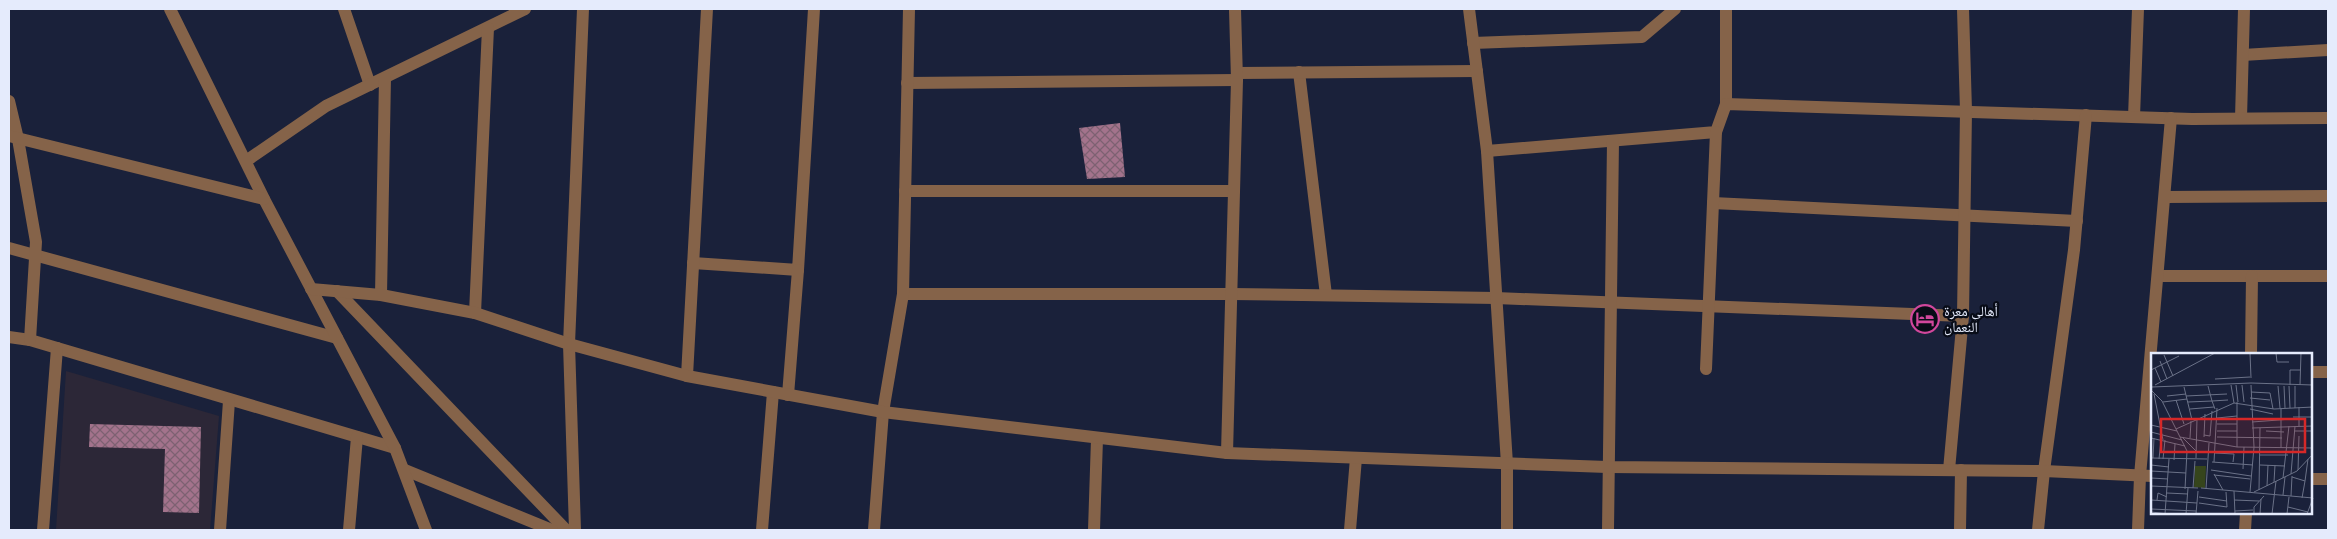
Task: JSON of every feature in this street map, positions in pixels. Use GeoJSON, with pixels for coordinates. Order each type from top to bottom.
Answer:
{"type":"FeatureCollection","features":[{"type":"Feature","properties":{"kind":"street"},"geometry":{"type":"LineString","coordinates":[[170,9],[264,199],[395,448],[405,470],[426,530]]}},
{"type":"Feature","properties":{"kind":"street"},"geometry":{"type":"LineString","coordinates":[[344,9],[370,85]]}},
{"type":"Feature","properties":{"kind":"street"},"geometry":{"type":"LineString","coordinates":[[246,161],[326,106],[488,28],[508,13],[525,9]]}},
{"type":"Feature","properties":{"kind":"street"},"geometry":{"type":"LineString","coordinates":[[575,530],[569,344],[583,9]]}},
{"type":"Feature","properties":{"kind":"street"},"geometry":{"type":"LineString","coordinates":[[687,376],[707,9]]}},
{"type":"Feature","properties":{"kind":"street"},"geometry":{"type":"LineString","coordinates":[[788,395],[798,270],[814,9]]}},
{"type":"Feature","properties":{"kind":"street"},"geometry":{"type":"LineString","coordinates":[[874,530],[883,412],[902,294],[909,9]]}},
{"type":"Feature","properties":{"kind":"street"},"geometry":{"type":"LineString","coordinates":[[1227,453],[1237,76],[1235,9]]}},
{"type":"Feature","properties":{"kind":"street"},"geometry":{"type":"LineString","coordinates":[[1469,9],[1487,151],[1507,464],[1507,530]]}},
{"type":"Feature","properties":{"kind":"street"},"geometry":{"type":"LineString","coordinates":[[1473,43],[1642,36],[1675,9]]}},
{"type":"Feature","properties":{"kind":"street"},"geometry":{"type":"LineString","coordinates":[[1706,369],[1716,132],[1726,104],[1726,9]]}},
{"type":"Feature","properties":{"kind":"street"},"geometry":{"type":"LineString","coordinates":[[1960,530],[1955,470],[1963,316],[1965,215],[1966,112],[1963,9]]}},
{"type":"Feature","properties":{"kind":"street"},"geometry":{"type":"LineString","coordinates":[[2134,117],[2138,9]]}},
{"type":"Feature","properties":{"kind":"street"},"geometry":{"type":"LineString","coordinates":[[2241,118],[2244,9]]}},
{"type":"Feature","properties":{"kind":"street"},"geometry":{"type":"LineString","coordinates":[[475,313],[488,28]]}},
{"type":"Feature","properties":{"kind":"street"},"geometry":{"type":"LineString","coordinates":[[2243,55],[2328,50]]}},
{"type":"Feature","properties":{"kind":"street"},"geometry":{"type":"LineString","coordinates":[[907,83],[1237,76],[1299,72],[1476,71]]}},
{"type":"Feature","properties":{"kind":"street"},"geometry":{"type":"LineString","coordinates":[[1299,72],[1326,295]]}},
{"type":"Feature","properties":{"kind":"street"},"geometry":{"type":"LineString","coordinates":[[381,295],[385,78]]}},
{"type":"Feature","properties":{"kind":"street"},"geometry":{"type":"LineString","coordinates":[[9,100],[14,137],[36,242],[30,340]]}},
{"type":"Feature","properties":{"kind":"street"},"geometry":{"type":"LineString","coordinates":[[1726,104],[2171,118],[2328,118]]}},
{"type":"Feature","properties":{"kind":"street"},"geometry":{"type":"LineString","coordinates":[[2038,530],[2077,221],[2086,115]]}},
{"type":"Feature","properties":{"kind":"street"},"geometry":{"type":"LineString","coordinates":[[2153,353],[2171,118]]}},
{"type":"Feature","properties":{"kind":"street"},"geometry":{"type":"LineString","coordinates":[[1487,151],[1716,132]]}},
{"type":"Feature","properties":{"kind":"street"},"geometry":{"type":"LineString","coordinates":[[14,137],[264,199]]}},
{"type":"Feature","properties":{"kind":"street"},"geometry":{"type":"LineString","coordinates":[[1608,530],[1607,467],[1613,141]]}},
{"type":"Feature","properties":{"kind":"street"},"geometry":{"type":"LineString","coordinates":[[905,191],[1234,191]]}},
{"type":"Feature","properties":{"kind":"street"},"geometry":{"type":"LineString","coordinates":[[2165,197],[2328,196]]}},
{"type":"Feature","properties":{"kind":"street"},"geometry":{"type":"LineString","coordinates":[[1713,203],[2077,221]]}},
{"type":"Feature","properties":{"kind":"street"},"geometry":{"type":"LineString","coordinates":[[9,248],[337,338]]}},
{"type":"Feature","properties":{"kind":"street"},"geometry":{"type":"LineString","coordinates":[[693,263],[798,270]]}},
{"type":"Feature","properties":{"kind":"street"},"geometry":{"type":"LineString","coordinates":[[2158,276],[2328,276]]}},
{"type":"Feature","properties":{"kind":"street"},"geometry":{"type":"LineString","coordinates":[[2251,353],[2252,276]]}},
{"type":"Feature","properties":{"kind":"street"},"geometry":{"type":"LineString","coordinates":[[311,290],[381,295],[475,313],[569,344],[687,376],[883,412],[1227,453],[1607,467],[2044,471],[2146,476]]}},
{"type":"Feature","properties":{"kind":"street"},"geometry":{"type":"LineString","coordinates":[[337,291],[566,530]]}},
{"type":"Feature","properties":{"kind":"street"},"geometry":{"type":"LineString","coordinates":[[902,294],[1232,294],[1496,298],[1963,316]]}},
{"type":"Feature","properties":{"kind":"street"},"geometry":{"type":"LineString","coordinates":[[9,337],[30,340],[395,448]]}},
{"type":"Feature","properties":{"kind":"street"},"geometry":{"type":"LineString","coordinates":[[43,530],[57,348]]}},
{"type":"Feature","properties":{"kind":"street"},"geometry":{"type":"LineString","coordinates":[[2312,372],[2328,372]]}},
{"type":"Feature","properties":{"kind":"street"},"geometry":{"type":"LineString","coordinates":[[762,530],[773,392]]}},
{"type":"Feature","properties":{"kind":"street"},"geometry":{"type":"LineString","coordinates":[[2138,530],[2146,476],[2151,393]]}},
{"type":"Feature","properties":{"kind":"street"},"geometry":{"type":"LineString","coordinates":[[220,530],[229,400]]}},
{"type":"Feature","properties":{"kind":"street"},"geometry":{"type":"LineString","coordinates":[[349,530],[357,437]]}},
{"type":"Feature","properties":{"kind":"street"},"geometry":{"type":"LineString","coordinates":[[1094,530],[1097,439]]}},
{"type":"Feature","properties":{"kind":"street"},"geometry":{"type":"LineString","coordinates":[[1350,530],[1356,458]]}},
{"type":"Feature","properties":{"kind":"street"},"geometry":{"type":"LineString","coordinates":[[405,470],[552,530]]}},
{"type":"Feature","properties":{"kind":"street"},"geometry":{"type":"LineString","coordinates":[[2312,479],[2328,479]]}},
{"type":"Feature","properties":{"kind":"street"},"geometry":{"type":"LineString","coordinates":[[2245,530],[2246,514]]}},
{"type":"Feature","properties":{"kind":"shaded area"},"geometry":{"type":"Polygon","coordinates":[[[66,371],[219,416],[210,530],[56,530],[66,371]]]}},
{"type":"Feature","properties":{"kind":"building"},"geometry":{"type":"Polygon","coordinates":[[[1120,123],[1125,177],[1087,179],[1079,128],[1120,123]]]}},
{"type":"Feature","properties":{"kind":"building"},"geometry":{"type":"Polygon","coordinates":[[[90,424],[201,427],[199,513],[163,512],[165,449],[89,447],[90,424]]]}},
{"type":"Feature","properties":{"kind":"place","name":"أهالي معرة النعمان"},"geometry":{"type":"Point","coordinates":[1925,319]}}]}
